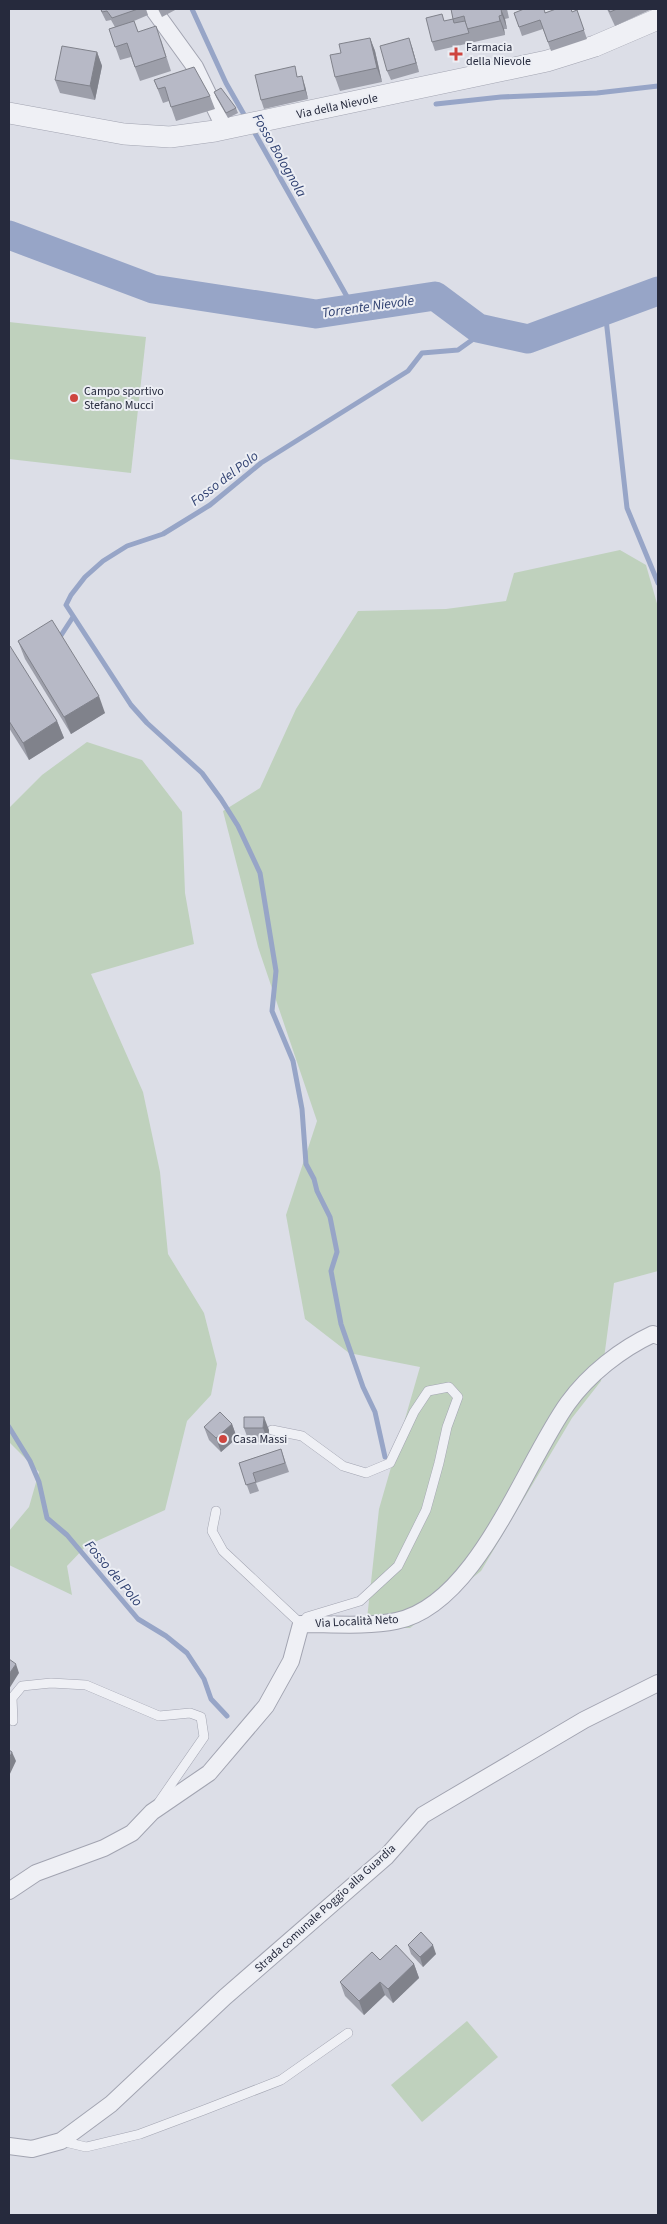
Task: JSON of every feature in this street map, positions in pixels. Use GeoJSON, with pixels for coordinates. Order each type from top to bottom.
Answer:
{"type":"FeatureCollection","features":[{"type":"Feature","properties":{"kind":"street"},"geometry":{"type":"LineString","coordinates":[[153,9],[195,67],[231,128]]}},
{"type":"Feature","properties":{"kind":"street","name":"Via della Nievole"},"geometry":{"type":"LineString","coordinates":[[9,113],[124,134],[170,137],[268,121],[547,61],[594,46],[658,19]]}},
{"type":"Feature","properties":{"kind":"street","name":"Via Località Neto"},"geometry":{"type":"LineString","coordinates":[[9,1891],[36,1873],[104,1848],[132,1833],[152,1812],[209,1774],[266,1706],[290,1661],[301,1624],[351,1624],[397,1621],[426,1610],[462,1578],[507,1510],[546,1439],[569,1402],[591,1378],[634,1344],[653,1334],[658,1336]]}},
{"type":"Feature","properties":{"kind":"street","name":"Strada comunale Poggio alla Guardia"},"geometry":{"type":"LineString","coordinates":[[9,2146],[32,2149],[61,2141],[111,2104],[225,1998],[386,1857],[423,1815],[584,1720],[658,1683]]}},
{"type":"Feature","properties":{"kind":"lane"},"geometry":{"type":"LineString","coordinates":[[216,1511],[212,1532],[223,1551],[301,1624],[307,1617],[360,1601],[398,1566],[426,1510],[447,1427],[458,1397],[449,1387],[428,1391],[414,1412],[390,1463],[366,1473],[343,1466],[302,1436],[272,1430]]}},
{"type":"Feature","properties":{"kind":"lane"},"geometry":{"type":"LineString","coordinates":[[13,1721],[12,1698],[22,1686],[51,1683],[86,1686],[159,1716],[190,1713],[201,1717],[204,1737],[152,1812]]}},
{"type":"Feature","properties":{"kind":"lane"},"geometry":{"type":"LineString","coordinates":[[61,2141],[86,2147],[140,2134],[204,2110],[281,2080],[348,2033]]}},
{"type":"Feature","properties":{"kind":"green space","name":"Campo sportivo Stefano Mucci"},"geometry":{"type":"Polygon","coordinates":[[[9,322],[146,337],[131,473],[9,459],[9,322]]]}},
{"type":"Feature","properties":{"kind":"green space"},"geometry":{"type":"Polygon","coordinates":[[[620,550],[646,565],[658,607],[658,1271],[614,1283],[601,1381],[572,1418],[481,1571],[410,1628],[366,1628],[379,1509],[420,1367],[349,1353],[305,1319],[286,1215],[317,1121],[258,947],[223,811],[260,788],[296,709],[358,611],[446,609],[506,601],[514,573],[620,550]]]}},
{"type":"Feature","properties":{"kind":"green space"},"geometry":{"type":"Polygon","coordinates":[[[87,742],[142,760],[182,812],[185,893],[194,944],[91,974],[143,1092],[160,1172],[168,1254],[204,1313],[217,1364],[211,1395],[187,1421],[165,1510],[86,1546],[67,1566],[72,1595],[9,1565],[9,1531],[29,1507],[39,1472],[9,1442],[9,808],[42,775],[87,742]]]}},
{"type":"Feature","properties":{"kind":"green space"},"geometry":{"type":"Polygon","coordinates":[[[467,2021],[498,2057],[422,2122],[391,2085],[467,2021]]]}},
{"type":"Feature","properties":{"kind":"building"},"geometry":{"type":"Polygon","coordinates":[[[101,9],[138,9],[112,18],[107,11],[102,12],[101,9]]]}},
{"type":"Feature","properties":{"kind":"building"},"geometry":{"type":"Polygon","coordinates":[[[451,9],[501,9],[502,15],[499,16],[500,21],[467,29],[464,16],[453,19],[451,9]]]}},
{"type":"Feature","properties":{"kind":"building"},"geometry":{"type":"Polygon","coordinates":[[[524,9],[544,9],[545,13],[556,9],[571,9],[572,12],[577,10],[584,30],[548,42],[540,20],[519,27],[514,13],[524,9]]]}},
{"type":"Feature","properties":{"kind":"building"},"geometry":{"type":"Polygon","coordinates":[[[442,14],[444,21],[453,19],[454,23],[465,21],[469,33],[432,42],[426,18],[442,14]]]}},
{"type":"Feature","properties":{"kind":"building"},"geometry":{"type":"Polygon","coordinates":[[[134,21],[138,32],[156,26],[166,57],[135,67],[127,43],[115,47],[109,29],[134,21]]]}},
{"type":"Feature","properties":{"kind":"building"},"geometry":{"type":"Polygon","coordinates":[[[370,38],[377,68],[335,77],[330,55],[341,53],[339,44],[370,38]]]}},
{"type":"Feature","properties":{"kind":"building"},"geometry":{"type":"Polygon","coordinates":[[[409,38],[416,63],[387,71],[380,46],[409,38]]]}},
{"type":"Feature","properties":{"kind":"building"},"geometry":{"type":"Polygon","coordinates":[[[62,46],[97,52],[90,86],[55,80],[62,46]]]}},
{"type":"Feature","properties":{"kind":"building"},"geometry":{"type":"Polygon","coordinates":[[[295,66],[297,77],[302,76],[305,90],[261,100],[255,75],[295,66]]]}},
{"type":"Feature","properties":{"kind":"building"},"geometry":{"type":"Polygon","coordinates":[[[194,67],[210,96],[171,107],[165,87],[158,89],[154,80],[194,67]]]}},
{"type":"Feature","properties":{"kind":"building"},"geometry":{"type":"Polygon","coordinates":[[[221,88],[236,108],[226,113],[214,92],[221,88]]]}},
{"type":"Feature","properties":{"kind":"building"},"geometry":{"type":"Polygon","coordinates":[[[52,620],[99,696],[64,717],[18,641],[52,620]]]}},
{"type":"Feature","properties":{"kind":"building"},"geometry":{"type":"Polygon","coordinates":[[[10,646],[57,721],[23,743],[9,721],[10,646]]]}},
{"type":"Feature","properties":{"kind":"building"},"geometry":{"type":"Polygon","coordinates":[[[220,1412],[232,1424],[216,1438],[204,1427],[220,1412]]]}},
{"type":"Feature","properties":{"kind":"building"},"geometry":{"type":"Polygon","coordinates":[[[244,1417],[264,1417],[263,1428],[244,1428],[244,1417]]]}},
{"type":"Feature","properties":{"kind":"building"},"geometry":{"type":"Polygon","coordinates":[[[281,1449],[285,1463],[253,1473],[256,1482],[246,1485],[239,1463],[281,1449]]]}},
{"type":"Feature","properties":{"kind":"building"},"geometry":{"type":"Polygon","coordinates":[[[9,1659],[16,1664],[9,1674],[9,1659]]]}},
{"type":"Feature","properties":{"kind":"building"},"geometry":{"type":"Polygon","coordinates":[[[421,1932],[433,1945],[420,1957],[408,1945],[421,1932]]]}},
{"type":"Feature","properties":{"kind":"building"},"geometry":{"type":"Polygon","coordinates":[[[396,1945],[414,1964],[388,1989],[380,1982],[359,2001],[340,1982],[372,1952],[380,1960],[396,1945]]]}},
{"type":"Feature","properties":{"kind":"waterway","name":"Fosso Bolognola"},"geometry":{"type":"LineString","coordinates":[[192,9],[226,83],[246,118]]}},
{"type":"Feature","properties":{"kind":"waterway"},"geometry":{"type":"LineString","coordinates":[[436,104],[501,97],[597,93],[658,86]]}},
{"type":"Feature","properties":{"kind":"waterway","name":"Fosso Bolognola"},"geometry":{"type":"LineString","coordinates":[[252,128],[354,309]]}},
{"type":"Feature","properties":{"kind":"waterway","name":"Torrente Nievole"},"geometry":{"type":"LineString","coordinates":[[9,235],[153,289],[316,314],[435,296],[478,328],[528,339],[658,291]]}},
{"type":"Feature","properties":{"kind":"waterway"},"geometry":{"type":"LineString","coordinates":[[605,310],[627,508],[658,583]]}},
{"type":"Feature","properties":{"kind":"waterway"},"geometry":{"type":"LineString","coordinates":[[385,1457],[375,1412],[363,1387],[341,1324],[331,1271],[337,1252],[330,1217],[306,1164],[302,1109],[293,1061],[272,1011],[276,971],[260,873],[238,826],[221,799],[202,773],[147,723],[131,705],[66,605],[85,577],[103,561],[127,546],[163,534],[210,505],[261,463],[408,371],[422,353],[458,350],[486,330]]}},
{"type":"Feature","properties":{"kind":"waterway","name":"Fosso del Polo"},"geometry":{"type":"LineString","coordinates":[[58,640],[73,617]]}},
{"type":"Feature","properties":{"kind":"waterway","name":"Fosso del Polo"},"geometry":{"type":"LineString","coordinates":[[9,1427],[30,1461],[39,1482],[47,1518],[67,1535],[138,1619],[166,1636],[187,1653],[204,1679],[211,1699],[227,1716]]}},
{"type":"Feature","properties":{"kind":"place","name":"Farmacia della Nievole"},"geometry":{"type":"Point","coordinates":[456,54]}},
{"type":"Feature","properties":{"kind":"place","name":"Campo sportivo Stefano Mucci"},"geometry":{"type":"Point","coordinates":[74,398]}},
{"type":"Feature","properties":{"kind":"place","name":"Casa Massi"},"geometry":{"type":"Point","coordinates":[223,1439]}}]}
